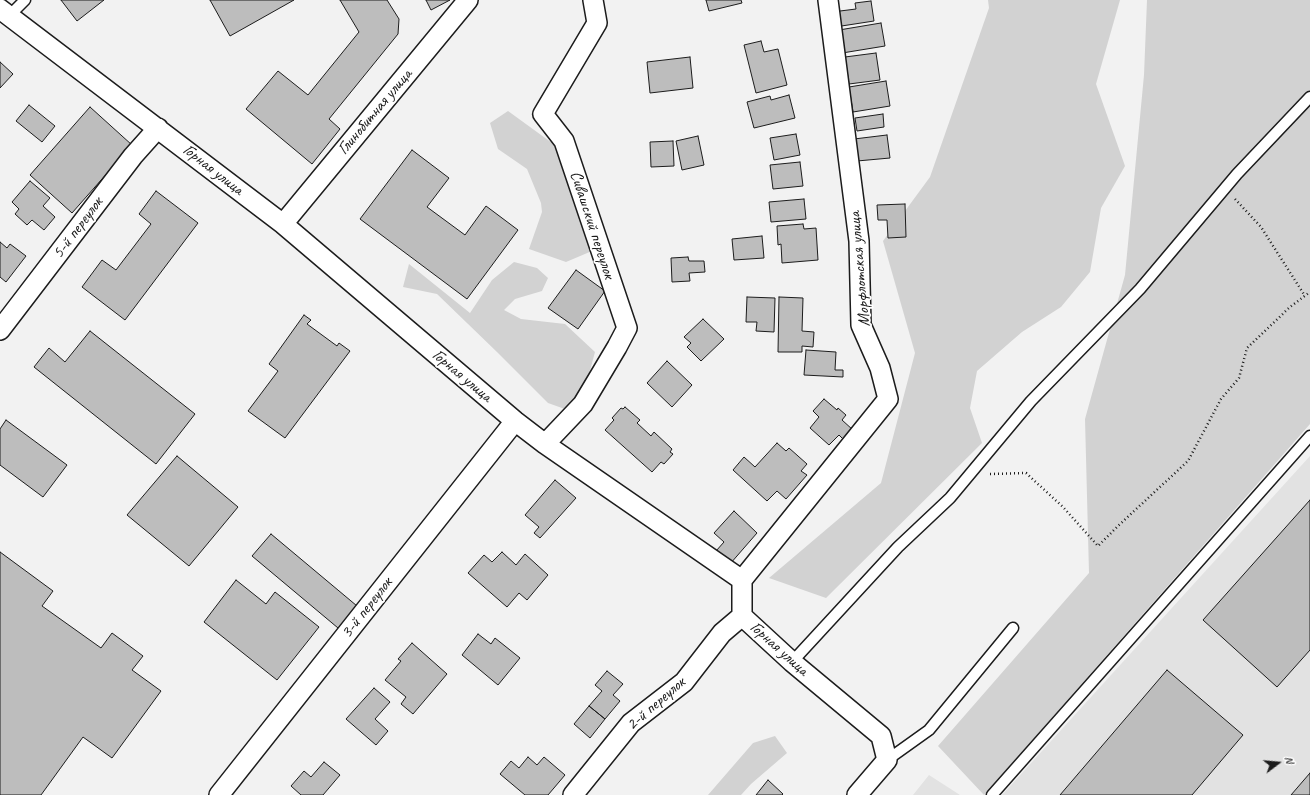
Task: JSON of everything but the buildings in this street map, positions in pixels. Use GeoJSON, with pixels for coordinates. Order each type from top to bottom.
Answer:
{"type":"FeatureCollection","features":[{"type":"Feature","properties":{"kind":"street","name":"Глинобитная улица"},"geometry":{"type":"LineString","coordinates":[[283,224],[468,0]]}},
{"type":"Feature","properties":{"kind":"street","name":"Сивашский переулок"},"geometry":{"type":"LineString","coordinates":[[545,444],[583,404],[627,328],[564,141],[543,114],[597,23],[593,0]]}},
{"type":"Feature","properties":{"kind":"street","name":"Морфлотская улица"},"geometry":{"type":"LineString","coordinates":[[742,580],[888,399],[880,368],[861,325],[859,241],[828,0]]}},
{"type":"Feature","properties":{"kind":"street","name":"Горная улица"},"geometry":{"type":"LineString","coordinates":[[5,12],[283,224],[515,421],[545,444],[742,580],[742,616],[792,662],[881,736],[886,760]]}},
{"type":"Feature","properties":{"kind":"street","name":"5-й переулок"},"geometry":{"type":"LineString","coordinates":[[0,330],[133,156],[158,128]]}},
{"type":"Feature","properties":{"kind":"street","name":"3-й переулок"},"geometry":{"type":"LineString","coordinates":[[219,795],[515,421]]}},
{"type":"Feature","properties":{"kind":"street","name":"2-й переулок"},"geometry":{"type":"LineString","coordinates":[[573,795],[631,723],[684,682],[722,633],[742,616]]}},
{"type":"Feature","properties":{"kind":"street"},"geometry":{"type":"LineString","coordinates":[[857,795],[886,760]]}},
{"type":"Feature","properties":{"kind":"lane"},"geometry":{"type":"LineString","coordinates":[[5,12],[25,0]]}},
{"type":"Feature","properties":{"kind":"lane"},"geometry":{"type":"LineString","coordinates":[[792,662],[898,547],[950,498],[1031,401],[1140,289],[1225,188],[1310,96]]}},
{"type":"Feature","properties":{"kind":"lane"},"geometry":{"type":"LineString","coordinates":[[992,795],[1310,436]]}},
{"type":"Feature","properties":{"kind":"lane"},"geometry":{"type":"LineString","coordinates":[[886,760],[929,730],[1013,628]]}},
{"type":"Feature","properties":{"kind":"path"},"geometry":{"type":"LineString","coordinates":[[1225,188],[1261,227],[1305,296]]}},
{"type":"Feature","properties":{"kind":"path"},"geometry":{"type":"LineString","coordinates":[[969,476],[1026,473],[1063,507],[1098,546],[1188,461],[1221,399],[1239,378],[1247,348],[1290,307],[1310,292]]}},
{"type":"Feature","properties":{"kind":"shaded area"},"geometry":{"type":"Polygon","coordinates":[[[988,0],[1120,0],[1096,84],[1125,166],[1101,208],[1090,272],[1061,307],[1022,332],[977,371],[970,408],[982,443],[826,598],[769,578],[881,483],[915,353],[883,241],[930,177],[989,8],[988,0]]]}},
{"type":"Feature","properties":{"kind":"shaded area"},"geometry":{"type":"Polygon","coordinates":[[[1147,0],[1310,0],[1310,424],[984,795],[938,746],[1089,573],[1085,419],[1125,275],[1144,75],[1147,0]]]}},
{"type":"Feature","properties":{"kind":"shaded area"},"geometry":{"type":"Polygon","coordinates":[[[508,111],[559,148],[574,200],[598,229],[592,251],[566,262],[529,249],[542,212],[541,203],[527,169],[498,149],[490,123],[508,111]]]}},
{"type":"Feature","properties":{"kind":"shaded area"},"geometry":{"type":"Polygon","coordinates":[[[514,262],[537,268],[548,278],[542,291],[515,299],[504,310],[521,319],[565,324],[595,352],[585,389],[576,413],[548,403],[437,294],[403,287],[409,264],[470,313],[492,280],[514,262]]]}},
{"type":"Feature","properties":{"kind":"shaded area"},"geometry":{"type":"Polygon","coordinates":[[[1310,456],[1310,795],[1002,795],[1310,456]]]}},
{"type":"Feature","properties":{"kind":"shaded area"},"geometry":{"type":"Polygon","coordinates":[[[775,736],[787,753],[751,784],[741,795],[708,795],[753,743],[775,736]]]}},
{"type":"Feature","properties":{"kind":"shaded area"},"geometry":{"type":"Polygon","coordinates":[[[929,775],[960,795],[913,795],[929,775]]]}}]}
